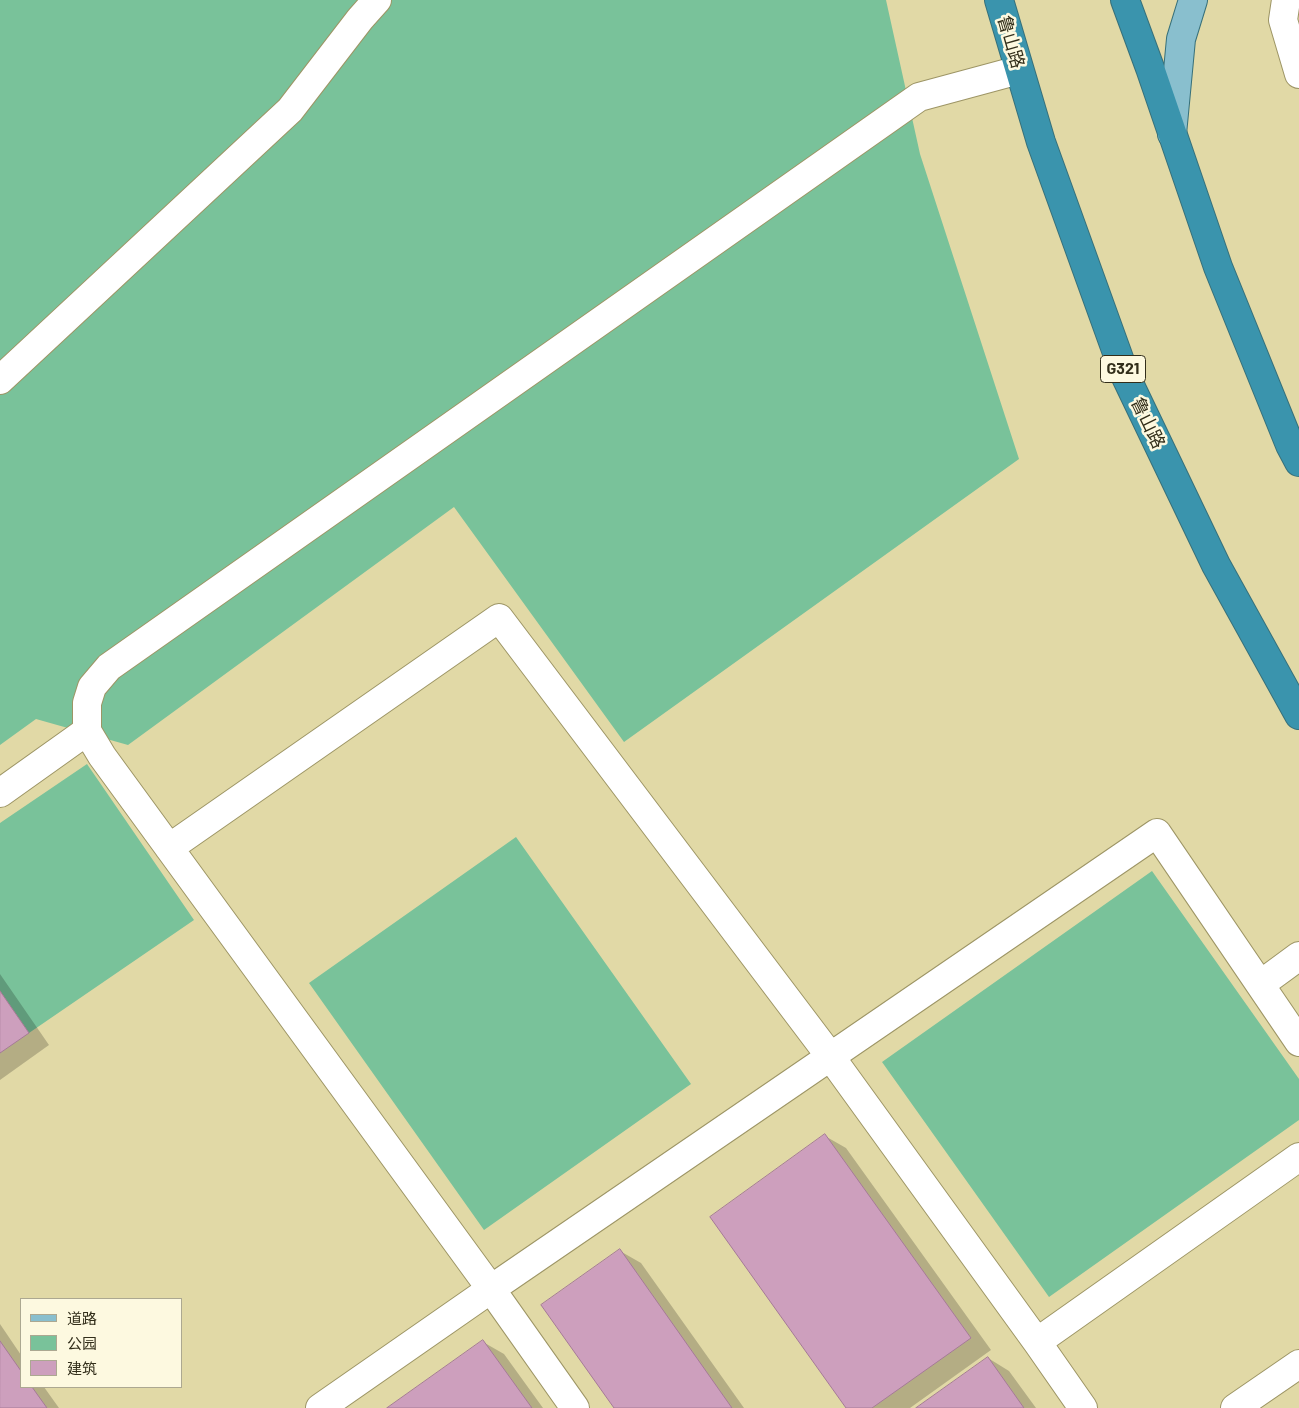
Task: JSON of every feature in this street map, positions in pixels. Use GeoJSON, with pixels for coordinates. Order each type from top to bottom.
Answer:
{"type":"FeatureCollection","features":[{"type":"Feature","properties":{"kind":"highway","name":"鲁山路"},"geometry":{"type":"LineString","coordinates":[[999,0],[1041,142],[1125,375],[1216,565],[1299,715]]}},
{"type":"Feature","properties":{"kind":"highway"},"geometry":{"type":"LineString","coordinates":[[1125,0],[1218,267],[1290,445],[1299,462]]}},
{"type":"Feature","properties":{"kind":"main road"},"geometry":{"type":"LineString","coordinates":[[1172,134],[1181,39],[1193,0]]}},
{"type":"Feature","properties":{"kind":"street"},"geometry":{"type":"LineString","coordinates":[[0,380],[290,110],[360,19],[377,0]]}},
{"type":"Feature","properties":{"kind":"street"},"geometry":{"type":"LineString","coordinates":[[1286,0],[1283,20],[1299,74]]}},
{"type":"Feature","properties":{"kind":"street"},"geometry":{"type":"LineString","coordinates":[[575,1408],[102,756],[87,731],[87,703],[92,687],[109,667],[919,97],[1019,70]]}},
{"type":"Feature","properties":{"kind":"street"},"geometry":{"type":"LineString","coordinates":[[169,848],[499,618],[830,1056],[1083,1408]]}},
{"type":"Feature","properties":{"kind":"street"},"geometry":{"type":"LineString","coordinates":[[0,793],[87,731]]}},
{"type":"Feature","properties":{"kind":"street"},"geometry":{"type":"LineString","coordinates":[[320,1408],[1157,833],[1299,1042]]}},
{"type":"Feature","properties":{"kind":"street"},"geometry":{"type":"LineString","coordinates":[[1261,984],[1299,956]]}},
{"type":"Feature","properties":{"kind":"street"},"geometry":{"type":"LineString","coordinates":[[1037,1342],[1299,1157]]}},
{"type":"Feature","properties":{"kind":"street"},"geometry":{"type":"LineString","coordinates":[[1235,1408],[1299,1364]]}},
{"type":"Feature","properties":{"kind":"green space"},"geometry":{"type":"Polygon","coordinates":[[[0,0],[886,0],[920,154],[1019,459],[624,742],[454,507],[128,745],[36,719],[0,745],[0,0]]]}},
{"type":"Feature","properties":{"kind":"green space"},"geometry":{"type":"Polygon","coordinates":[[[87,764],[194,920],[29,1033],[0,991],[0,823],[87,764]]]}},
{"type":"Feature","properties":{"kind":"green space"},"geometry":{"type":"Polygon","coordinates":[[[516,837],[691,1084],[484,1230],[309,983],[516,837]]]}},
{"type":"Feature","properties":{"kind":"green space"},"geometry":{"type":"Polygon","coordinates":[[[1152,871],[1299,1079],[1299,1120],[1049,1297],[882,1062],[1152,871]]]}},
{"type":"Feature","properties":{"kind":"building"},"geometry":{"type":"Polygon","coordinates":[[[0,991],[29,1033],[0,1053],[0,991]]]}},
{"type":"Feature","properties":{"kind":"building"},"geometry":{"type":"Polygon","coordinates":[[[825,1134],[971,1338],[872,1408],[846,1408],[710,1217],[825,1134]]]}},
{"type":"Feature","properties":{"kind":"building"},"geometry":{"type":"Polygon","coordinates":[[[620,1249],[732,1408],[614,1408],[541,1305],[620,1249]]]}},
{"type":"Feature","properties":{"kind":"building"},"geometry":{"type":"Polygon","coordinates":[[[483,1340],[532,1408],[387,1408],[483,1340]]]}},
{"type":"Feature","properties":{"kind":"building"},"geometry":{"type":"Polygon","coordinates":[[[0,1341],[20,1370],[20,1388],[33,1388],[47,1408],[0,1408],[0,1341]]]}},
{"type":"Feature","properties":{"kind":"building"},"geometry":{"type":"Polygon","coordinates":[[[988,1357],[1024,1408],[916,1408],[988,1357]]]}}]}
